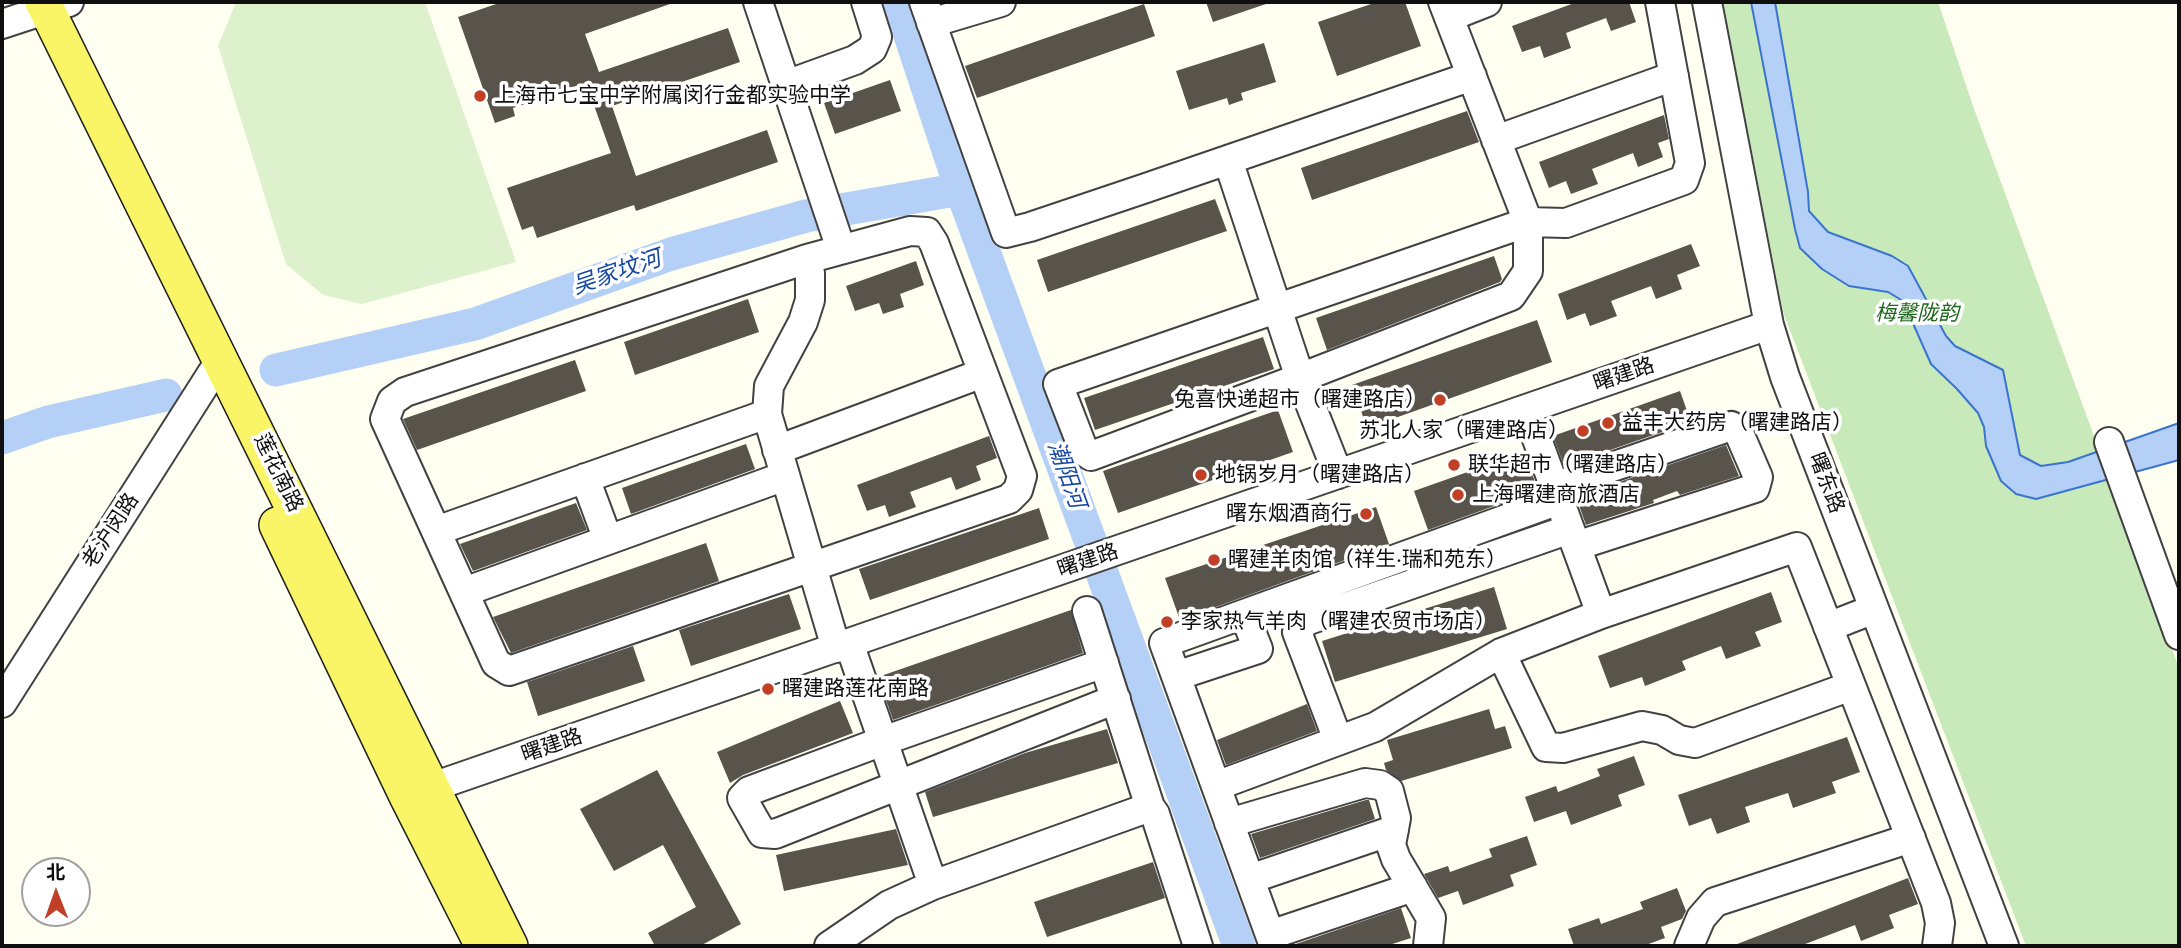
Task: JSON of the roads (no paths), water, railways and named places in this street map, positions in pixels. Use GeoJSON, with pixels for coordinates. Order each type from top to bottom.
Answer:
{"type":"FeatureCollection","features":[{"type":"Feature","properties":{"kind":"main road","name":"莲花南路"},"geometry":{"type":"LineString","coordinates":[[35,9],[420,792],[483,946]]}},
{"type":"Feature","properties":{"kind":"main road","name":"莲花南路"},"geometry":{"type":"LineString","coordinates":[[420,792],[510,946]]}},
{"type":"Feature","properties":{"kind":"street"},"geometry":{"type":"LineString","coordinates":[[758,2],[837,237]]}},
{"type":"Feature","properties":{"kind":"street"},"geometry":{"type":"LineString","coordinates":[[786,85],[855,60],[872,49],[877,37],[866,2]]}},
{"type":"Feature","properties":{"kind":"street"},"geometry":{"type":"LineString","coordinates":[[1001,2],[927,12],[1006,233],[1472,76]]}},
{"type":"Feature","properties":{"kind":"street"},"geometry":{"type":"LineString","coordinates":[[1487,2],[1446,9],[1528,222],[1528,271],[1511,296],[1091,456],[1084,451],[1058,384],[1528,222],[1566,223],[1684,180],[1690,163],[1660,2]]}},
{"type":"Feature","properties":{"kind":"street","name":"曙东路"},"geometry":{"type":"LineString","coordinates":[[1707,2],[1769,325],[1785,377],[2004,946]]}},
{"type":"Feature","properties":{"kind":"street"},"geometry":{"type":"LineString","coordinates":[[1496,140],[1674,76]]}},
{"type":"Feature","properties":{"kind":"street"},"geometry":{"type":"LineString","coordinates":[[1228,160],[1300,378],[1338,474]]}},
{"type":"Feature","properties":{"kind":"street"},"geometry":{"type":"LineString","coordinates":[[927,232],[934,243],[1022,476],[1018,490],[1009,499],[509,671],[496,663],[385,419],[392,401],[405,392],[807,259],[837,237],[927,232]]}},
{"type":"Feature","properties":{"kind":"street"},"geometry":{"type":"LineString","coordinates":[[807,259],[810,300],[803,322],[769,386],[766,414],[811,566],[883,741],[933,885]]}},
{"type":"Feature","properties":{"kind":"street","name":"曙建路"},"geometry":{"type":"LineString","coordinates":[[420,792],[1769,325]]}},
{"type":"Feature","properties":{"kind":"street","name":"老沪闵路"},"geometry":{"type":"LineString","coordinates":[[2,703],[214,370]]}},
{"type":"Feature","properties":{"kind":"street"},"geometry":{"type":"LineString","coordinates":[[464,592],[608,540],[983,373]]}},
{"type":"Feature","properties":{"kind":"street"},"geometry":{"type":"LineString","coordinates":[[1526,409],[1601,614]]}},
{"type":"Feature","properties":{"kind":"street"},"geometry":{"type":"LineString","coordinates":[[436,531],[766,414]]}},
{"type":"Feature","properties":{"kind":"street"},"geometry":{"type":"LineString","coordinates":[[1338,740],[1297,632],[1306,621],[1573,538],[1755,488],[1758,477],[1739,433],[1731,426],[1164,643],[1272,940],[1413,887]]}},
{"type":"Feature","properties":{"kind":"street"},"geometry":{"type":"LineString","coordinates":[[2109,442],[2179,635]]}},
{"type":"Feature","properties":{"kind":"street"},"geometry":{"type":"LineString","coordinates":[[585,478],[608,540]]}},
{"type":"Feature","properties":{"kind":"street"},"geometry":{"type":"LineString","coordinates":[[1216,786],[1375,727],[1501,653],[1601,614],[1797,547],[1936,904],[1940,923],[1937,946]]}},
{"type":"Feature","properties":{"kind":"street"},"geometry":{"type":"LineString","coordinates":[[1828,627],[1874,609]]}},
{"type":"Feature","properties":{"kind":"street"},"geometry":{"type":"LineString","coordinates":[[1087,611],[1198,946]]}},
{"type":"Feature","properties":{"kind":"street"},"geometry":{"type":"LineString","coordinates":[[1176,676],[1258,649],[1244,614]]}},
{"type":"Feature","properties":{"kind":"street"},"geometry":{"type":"LineString","coordinates":[[1501,653],[1546,747],[1563,748],[1642,726],[1662,730],[1679,740],[1695,743],[1851,686]]}},
{"type":"Feature","properties":{"kind":"street"},"geometry":{"type":"LineString","coordinates":[[1104,663],[749,791],[741,799],[762,833],[775,834],[1116,699]]}},
{"type":"Feature","properties":{"kind":"street"},"geometry":{"type":"LineString","coordinates":[[1230,823],[1365,783],[1380,785],[1389,791],[1396,818],[1391,845],[1431,919],[1428,946]]}},
{"type":"Feature","properties":{"kind":"street"},"geometry":{"type":"LineString","coordinates":[[829,946],[889,905],[933,885],[1150,807]]}},
{"type":"Feature","properties":{"kind":"street"},"geometry":{"type":"LineString","coordinates":[[1250,879],[1394,830]]}},
{"type":"Feature","properties":{"kind":"street"},"geometry":{"type":"LineString","coordinates":[[1689,946],[1701,918],[1716,902],[1911,838]]}},
{"type":"Feature","properties":{"kind":"water"},"geometry":{"type":"Polygon","coordinates":[[[1751,2],[1775,2],[1809,211],[1828,232],[1892,256],[1908,266],[1946,336],[1955,346],[2003,370],[2020,455],[2041,466],[2068,462],[2179,423],[2179,460],[2036,499],[2016,494],[2001,481],[1986,446],[1984,427],[1978,413],[1931,364],[1903,301],[1888,292],[1849,286],[1822,269],[1800,248],[1751,2]]]}},
{"type":"Feature","properties":{"kind":"waterway","name":"潮阳河"},"geometry":{"type":"LineString","coordinates":[[899,2],[961,189],[1239,946]]}},
{"type":"Feature","properties":{"kind":"waterway","name":"吴家坟河"},"geometry":{"type":"LineString","coordinates":[[276,370],[475,324],[671,254],[806,216],[961,189]]}},
{"type":"Feature","properties":{"kind":"waterway","name":"吴家坟河"},"geometry":{"type":"LineString","coordinates":[[2,438],[48,422],[166,395]]}},
{"type":"Feature","properties":{"kind":"place","name":"上海市七宝中学附属闵行金都实验中学"},"geometry":{"type":"Point","coordinates":[480,96]}},
{"type":"Feature","properties":{"kind":"place","name":"兔喜快递超市（曙建路店）"},"geometry":{"type":"Point","coordinates":[1440,400]}},
{"type":"Feature","properties":{"kind":"place","name":"益丰大药房（曙建路店）"},"geometry":{"type":"Point","coordinates":[1608,423]}},
{"type":"Feature","properties":{"kind":"place","name":"苏北人家（曙建路店）"},"geometry":{"type":"Point","coordinates":[1583,431]}},
{"type":"Feature","properties":{"kind":"place","name":"联华超市（曙建路店）"},"geometry":{"type":"Point","coordinates":[1454,465]}},
{"type":"Feature","properties":{"kind":"place","name":"地锅岁月（曙建路店）"},"geometry":{"type":"Point","coordinates":[1201,475]}},
{"type":"Feature","properties":{"kind":"place","name":"上海曙建商旅酒店"},"geometry":{"type":"Point","coordinates":[1458,495]}},
{"type":"Feature","properties":{"kind":"place","name":"曙东烟酒商行"},"geometry":{"type":"Point","coordinates":[1366,514]}},
{"type":"Feature","properties":{"kind":"place","name":"曙建羊肉馆（祥生·瑞和苑东）"},"geometry":{"type":"Point","coordinates":[1214,560]}},
{"type":"Feature","properties":{"kind":"place","name":"李家热气羊肉（曙建农贸市场店）"},"geometry":{"type":"Point","coordinates":[1167,622]}},
{"type":"Feature","properties":{"kind":"place","name":"曙建路莲花南路"},"geometry":{"type":"Point","coordinates":[768,689]}},
{"type":"Feature","properties":{"kind":"park label","name":"梅馨陇韵"},"geometry":{"type":"Point","coordinates":[1917,314]}}]}
